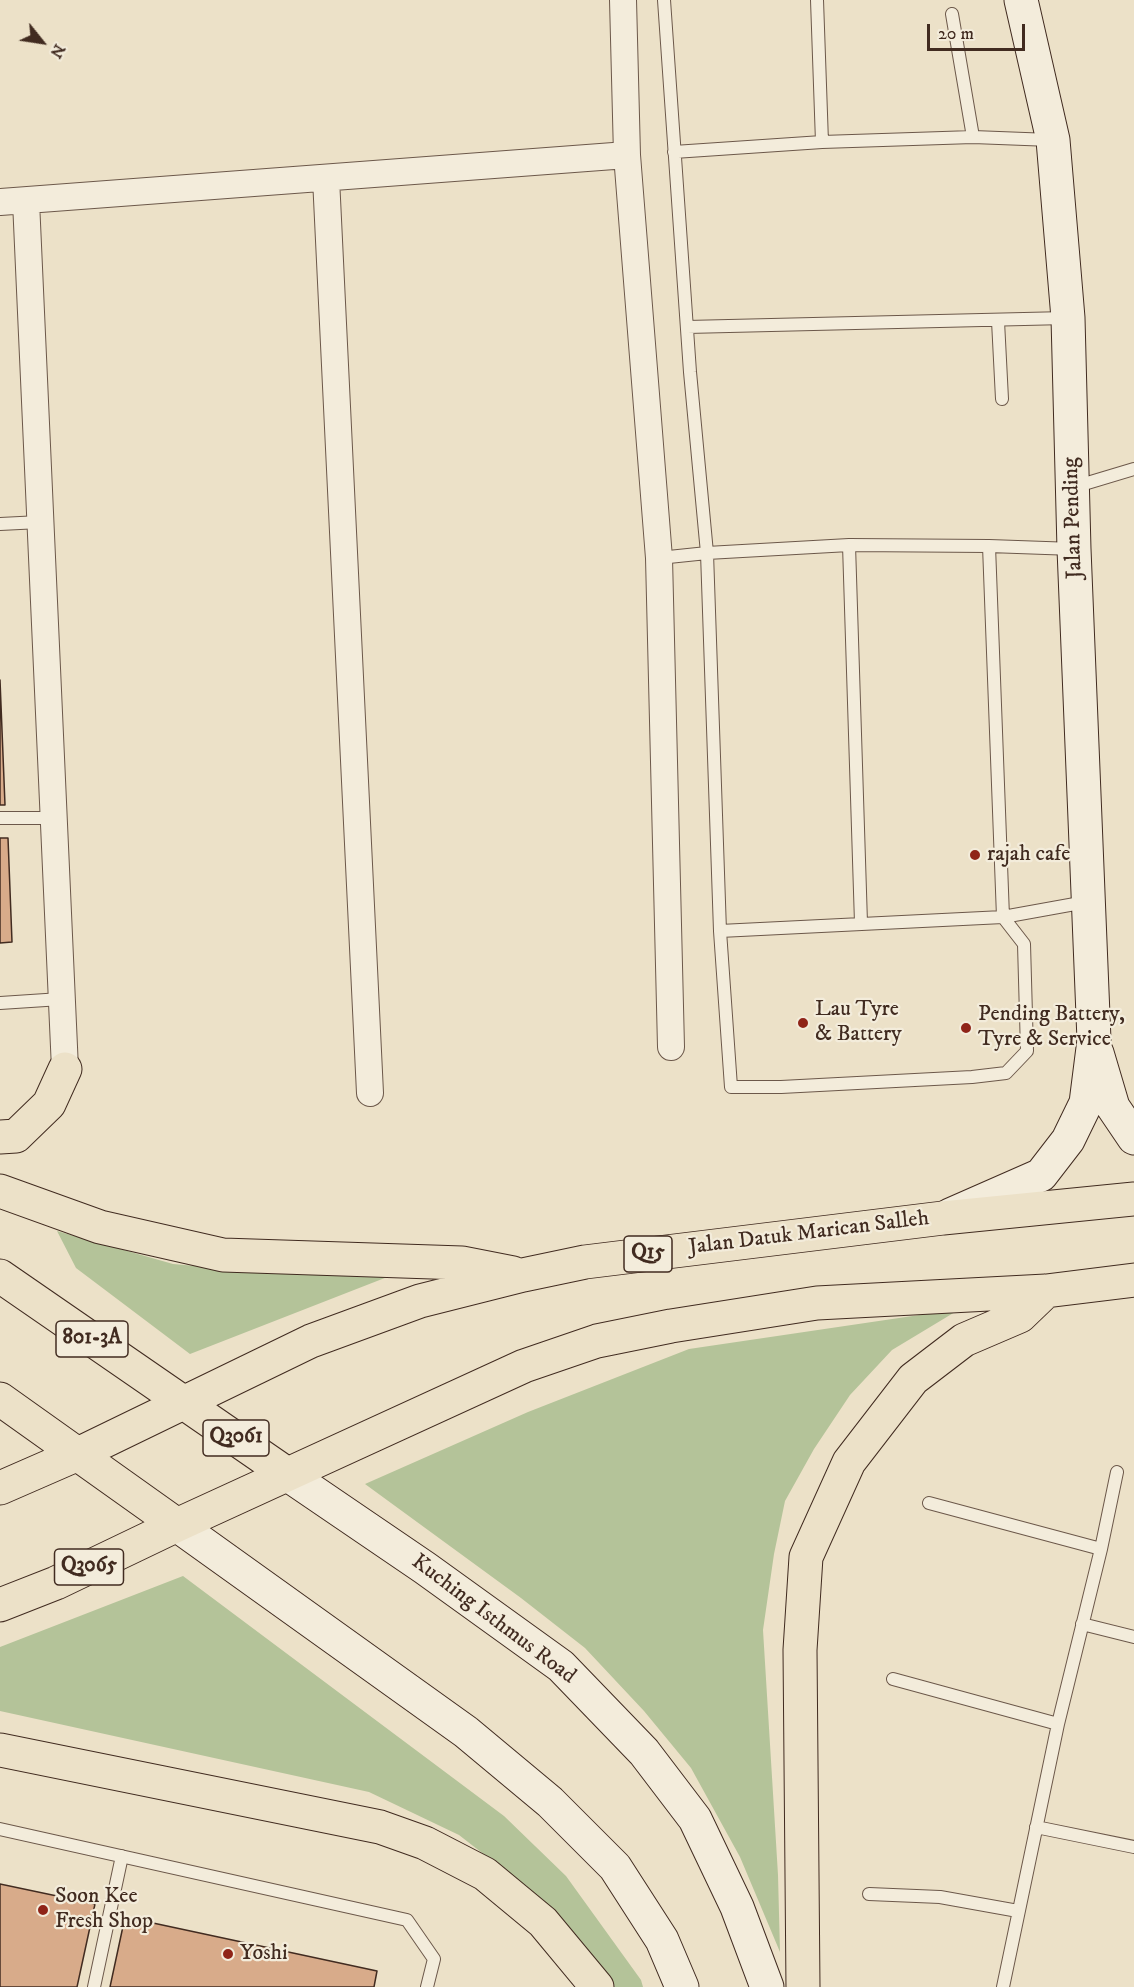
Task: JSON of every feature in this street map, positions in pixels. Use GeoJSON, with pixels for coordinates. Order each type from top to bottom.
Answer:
{"type":"FeatureCollection","features":[{"type":"Feature","properties":{"kind":"highway"},"geometry":{"type":"LineString","coordinates":[[0,1137],[16,1136],[49,1104],[64,1069]]}},
{"type":"Feature","properties":{"kind":"highway"},"geometry":{"type":"LineString","coordinates":[[0,1191],[100,1227],[223,1255],[462,1263],[523,1275]]}},
{"type":"Feature","properties":{"kind":"highway","name":"Jalan Datuk Marican Salleh"},"geometry":{"type":"LineString","coordinates":[[0,1488],[78,1454],[311,1341],[420,1301],[585,1262],[943,1218],[1134,1199]]}},
{"type":"Feature","properties":{"kind":"highway","name":"801-3A"},"geometry":{"type":"LineString","coordinates":[[0,1276],[185,1403]]}},
{"type":"Feature","properties":{"kind":"highway"},"geometry":{"type":"LineString","coordinates":[[287,1474],[524,1365],[597,1341],[671,1326],[817,1304],[1046,1292],[1134,1280]]}},
{"type":"Feature","properties":{"kind":"highway"},"geometry":{"type":"LineString","coordinates":[[802,1987],[800,1650],[806,1557],[849,1462],[913,1379],[964,1340],[1020,1316],[1046,1292]]}},
{"type":"Feature","properties":{"kind":"highway"},"geometry":{"type":"LineString","coordinates":[[0,1399],[177,1525]]}},
{"type":"Feature","properties":{"kind":"highway","name":"Q3061"},"geometry":{"type":"LineString","coordinates":[[185,1403],[287,1474]]}},
{"type":"Feature","properties":{"kind":"highway","name":"Q3065"},"geometry":{"type":"LineString","coordinates":[[0,1605],[287,1474]]}},
{"type":"Feature","properties":{"kind":"highway"},"geometry":{"type":"LineString","coordinates":[[0,1623],[34,1591]]}},
{"type":"Feature","properties":{"kind":"highway"},"geometry":{"type":"LineString","coordinates":[[0,1750],[380,1827],[410,1837],[485,1874],[543,1922],[597,1987]]}},
{"type":"Feature","properties":{"kind":"street"},"geometry":{"type":"LineString","coordinates":[[623,0],[627,155],[659,558],[671,1047]]}},
{"type":"Feature","properties":{"kind":"street","name":"Jalan Pending"},"geometry":{"type":"LineString","coordinates":[[1021,0],[1053,140],[1068,318],[1074,549],[1094,1040]]}},
{"type":"Feature","properties":{"kind":"street"},"geometry":{"type":"LineString","coordinates":[[0,202],[627,155]]}},
{"type":"Feature","properties":{"kind":"street"},"geometry":{"type":"LineString","coordinates":[[326,178],[370,1093]]}},
{"type":"Feature","properties":{"kind":"street"},"geometry":{"type":"LineString","coordinates":[[26,201],[64,1069]]}},
{"type":"Feature","properties":{"kind":"street"},"geometry":{"type":"LineString","coordinates":[[1094,1040],[1113,1107],[1134,1138]]}},
{"type":"Feature","properties":{"kind":"street"},"geometry":{"type":"LineString","coordinates":[[943,1218],[1041,1175],[1068,1140],[1086,1102],[1094,1040]]}},
{"type":"Feature","properties":{"kind":"street","name":"Kuching Isthmus Road"},"geometry":{"type":"LineString","coordinates":[[287,1474],[425,1568],[561,1666],[644,1752],[695,1819],[737,1907],[767,1987]]}},
{"type":"Feature","properties":{"kind":"street"},"geometry":{"type":"LineString","coordinates":[[177,1525],[466,1732],[550,1802],[615,1867],[662,1940],[682,1987]]}},
{"type":"Feature","properties":{"kind":"lane"},"geometry":{"type":"LineString","coordinates":[[664,0],[687,327],[707,553],[720,931],[731,1087],[817,1085],[972,1077],[1005,1073],[1027,1051],[1024,945],[1003,917],[989,546]]}},
{"type":"Feature","properties":{"kind":"lane"},"geometry":{"type":"LineString","coordinates":[[817,0],[822,142]]}},
{"type":"Feature","properties":{"kind":"lane"},"geometry":{"type":"LineString","coordinates":[[952,14],[973,136]]}},
{"type":"Feature","properties":{"kind":"lane"},"geometry":{"type":"LineString","coordinates":[[674,152],[822,142],[973,136],[1053,140]]}},
{"type":"Feature","properties":{"kind":"lane"},"geometry":{"type":"LineString","coordinates":[[687,327],[1068,318]]}},
{"type":"Feature","properties":{"kind":"lane"},"geometry":{"type":"LineString","coordinates":[[998,321],[1002,399]]}},
{"type":"Feature","properties":{"kind":"lane"},"geometry":{"type":"LineString","coordinates":[[1073,487],[1134,469]]}},
{"type":"Feature","properties":{"kind":"lane"},"geometry":{"type":"LineString","coordinates":[[0,524],[40,522]]}},
{"type":"Feature","properties":{"kind":"lane"},"geometry":{"type":"LineString","coordinates":[[659,558],[849,545],[1074,549]]}},
{"type":"Feature","properties":{"kind":"lane"},"geometry":{"type":"LineString","coordinates":[[849,545],[861,923]]}},
{"type":"Feature","properties":{"kind":"lane"},"geometry":{"type":"LineString","coordinates":[[0,818],[53,818]]}},
{"type":"Feature","properties":{"kind":"lane"},"geometry":{"type":"LineString","coordinates":[[720,931],[1003,917],[1089,901]]}},
{"type":"Feature","properties":{"kind":"lane"},"geometry":{"type":"LineString","coordinates":[[0,1003],[62,999]]}},
{"type":"Feature","properties":{"kind":"lane"},"geometry":{"type":"LineString","coordinates":[[1003,1987],[1058,1724],[1101,1549],[1117,1472]]}},
{"type":"Feature","properties":{"kind":"lane"},"geometry":{"type":"LineString","coordinates":[[929,1503],[1101,1549]]}},
{"type":"Feature","properties":{"kind":"lane"},"geometry":{"type":"LineString","coordinates":[[1082,1624],[1134,1637]]}},
{"type":"Feature","properties":{"kind":"lane"},"geometry":{"type":"LineString","coordinates":[[893,1679],[1058,1724]]}},
{"type":"Feature","properties":{"kind":"lane"},"geometry":{"type":"LineString","coordinates":[[1036,1827],[1134,1847]]}},
{"type":"Feature","properties":{"kind":"lane"},"geometry":{"type":"LineString","coordinates":[[0,1829],[407,1920],[434,1959],[428,1987]]}},
{"type":"Feature","properties":{"kind":"lane"},"geometry":{"type":"LineString","coordinates":[[94,1987],[122,1856]]}},
{"type":"Feature","properties":{"kind":"lane"},"geometry":{"type":"LineString","coordinates":[[869,1894],[940,1897],[1018,1911]]}},
{"type":"Feature","properties":{"kind":"green space"},"geometry":{"type":"Polygon","coordinates":[[[57,1231],[173,1264],[287,1274],[395,1274],[190,1354],[76,1268],[57,1231]]]}},
{"type":"Feature","properties":{"kind":"green space"},"geometry":{"type":"Polygon","coordinates":[[[960,1309],[892,1350],[850,1395],[814,1449],[785,1501],[774,1554],[763,1630],[778,1875],[780,1952],[740,1857],[691,1768],[644,1711],[585,1648],[521,1598],[365,1484],[528,1412],[689,1349],[960,1309]]]}},
{"type":"Feature","properties":{"kind":"green space"},"geometry":{"type":"Polygon","coordinates":[[[183,1576],[504,1816],[566,1876],[641,1980],[643,1987],[608,1987],[526,1887],[459,1835],[369,1792],[0,1711],[0,1647],[183,1576]]]}},
{"type":"Feature","properties":{"kind":"building"},"geometry":{"type":"Polygon","coordinates":[[[0,680],[5,805],[0,805],[0,680]]]}},
{"type":"Feature","properties":{"kind":"building"},"geometry":{"type":"Polygon","coordinates":[[[0,838],[8,838],[12,942],[0,943],[0,838]]]}},
{"type":"Feature","properties":{"kind":"building"},"geometry":{"type":"Polygon","coordinates":[[[0,1884],[95,1904],[77,1987],[0,1987],[0,1884]]]}},
{"type":"Feature","properties":{"kind":"building"},"geometry":{"type":"Polygon","coordinates":[[[125,1917],[377,1971],[374,1987],[110,1987],[125,1917]]]}},
{"type":"Feature","properties":{"kind":"place","name":"rajah cafe"},"geometry":{"type":"Point","coordinates":[975,855]}},
{"type":"Feature","properties":{"kind":"place","name":"Lau Tyre & Battery"},"geometry":{"type":"Point","coordinates":[803,1023]}},
{"type":"Feature","properties":{"kind":"place","name":"Pending Battery, Tyre & Service"},"geometry":{"type":"Point","coordinates":[966,1028]}},
{"type":"Feature","properties":{"kind":"place","name":"Soon Kee Fresh Shop"},"geometry":{"type":"Point","coordinates":[43,1910]}},
{"type":"Feature","properties":{"kind":"place","name":"Yoshi"},"geometry":{"type":"Point","coordinates":[228,1954]}}]}
